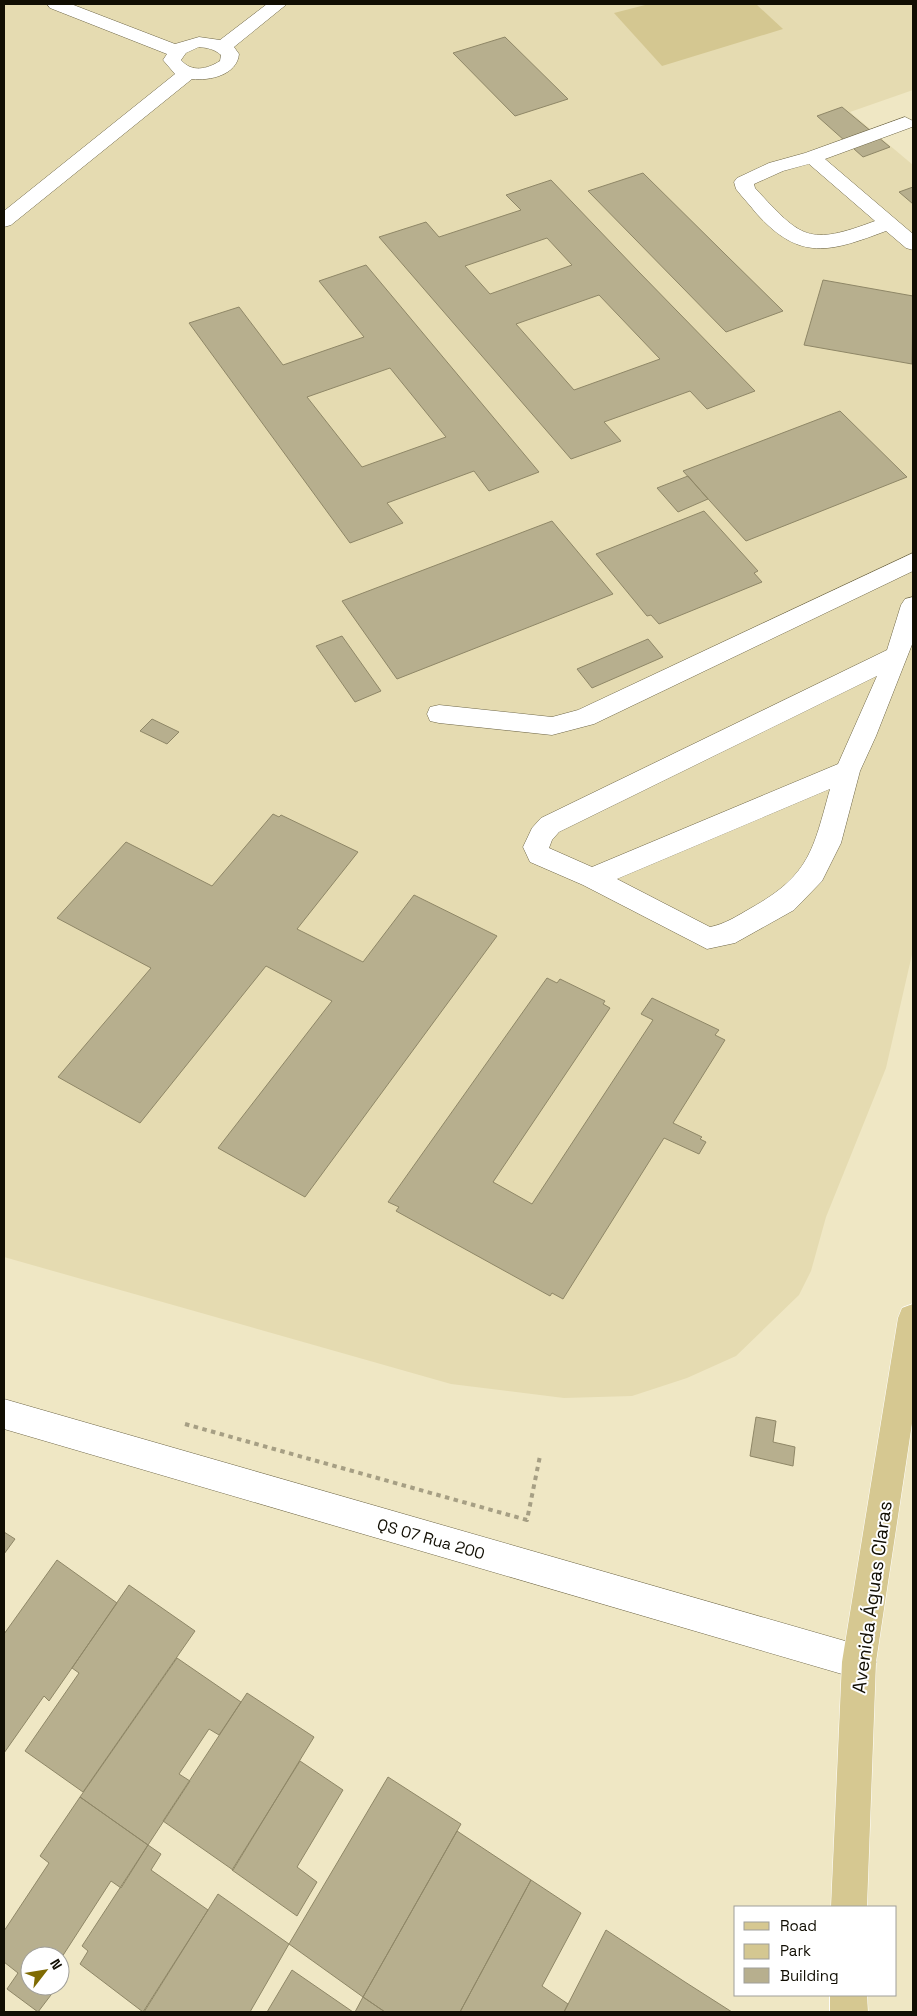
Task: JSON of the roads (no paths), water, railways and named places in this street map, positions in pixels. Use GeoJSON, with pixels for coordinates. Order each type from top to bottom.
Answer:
{"type":"FeatureCollection","features":[{"type":"Feature","properties":{"kind":"main road","name":"Avenida Águas Claras"},"geometry":{"type":"LineString","coordinates":[[850,1906],[860,1662],[913,1318]]}},
{"type":"Feature","properties":{"kind":"main road"},"geometry":{"type":"LineString","coordinates":[[849,1996],[849,2012]]}},
{"type":"Feature","properties":{"kind":"street"},"geometry":{"type":"LineString","coordinates":[[56,4],[176,51]]}},
{"type":"Feature","properties":{"kind":"street"},"geometry":{"type":"LineString","coordinates":[[223,47],[278,4]]}},
{"type":"Feature","properties":{"kind":"street"},"geometry":{"type":"LineString","coordinates":[[199,42],[212,43],[223,47],[230,54],[228,63],[219,71],[204,74],[188,73],[176,68],[172,60],[176,51],[185,45],[199,42]]}},
{"type":"Feature","properties":{"kind":"street"},"geometry":{"type":"LineString","coordinates":[[4,220],[188,73]]}},
{"type":"Feature","properties":{"kind":"street"},"geometry":{"type":"LineString","coordinates":[[889,223],[830,242],[806,240],[794,236],[784,229],[746,188],[744,182],[776,168],[910,125]]}},
{"type":"Feature","properties":{"kind":"street"},"geometry":{"type":"LineString","coordinates":[[812,157],[913,244]]}},
{"type":"Feature","properties":{"kind":"street"},"geometry":{"type":"LineString","coordinates":[[439,714],[552,726],[585,717],[913,561]]}},
{"type":"Feature","properties":{"kind":"street"},"geometry":{"type":"LineString","coordinates":[[897,655],[550,825],[541,835],[536,847],[539,855],[592,878],[706,938],[726,935],[785,902],[813,874],[828,843],[847,771],[864,736],[897,655],[913,606]]}},
{"type":"Feature","properties":{"kind":"street"},"geometry":{"type":"LineString","coordinates":[[592,878],[847,771]]}},
{"type":"Feature","properties":{"kind":"street","name":"QS 07 Rua 200"},"geometry":{"type":"LineString","coordinates":[[4,1414],[860,1662]]}}]}
